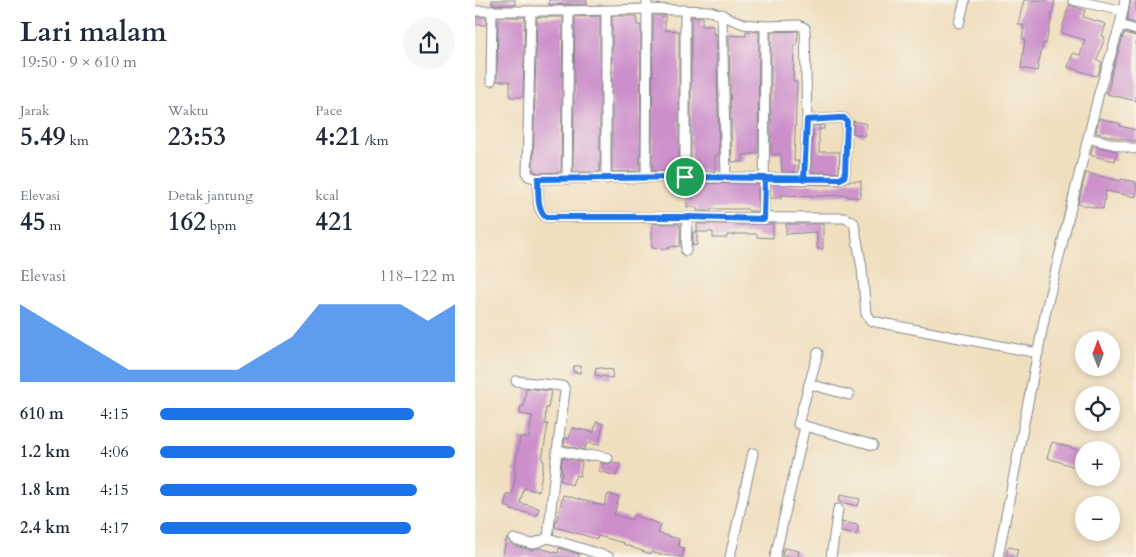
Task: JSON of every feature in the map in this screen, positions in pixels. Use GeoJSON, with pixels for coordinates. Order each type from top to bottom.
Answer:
{"type":"FeatureCollection","features":[{"type":"Feature","properties":{"kind":"street"},"geometry":{"type":"LineString","coordinates":[[959,23],[965,0]]}},
{"type":"Feature","properties":{"kind":"street"},"geometry":{"type":"LineString","coordinates":[[1073,0],[1123,11]]}},
{"type":"Feature","properties":{"kind":"street"},"geometry":{"type":"LineString","coordinates":[[998,557],[1046,310],[1099,93],[1120,25],[1125,0]]}},
{"type":"Feature","properties":{"kind":"street"},"geometry":{"type":"LineString","coordinates":[[646,178],[647,4]]}},
{"type":"Feature","properties":{"kind":"street"},"geometry":{"type":"LineString","coordinates":[[475,11],[606,11],[647,4],[685,10],[710,11],[744,24],[765,26],[799,25],[805,28],[807,120],[804,179]]}},
{"type":"Feature","properties":{"kind":"street"},"geometry":{"type":"LineString","coordinates":[[685,10],[685,177]]}},
{"type":"Feature","properties":{"kind":"street"},"geometry":{"type":"LineString","coordinates":[[491,81],[492,11]]}},
{"type":"Feature","properties":{"kind":"street"},"geometry":{"type":"LineString","coordinates":[[531,11],[527,172],[531,178],[840,179],[844,177],[847,122],[844,118],[807,120]]}},
{"type":"Feature","properties":{"kind":"street"},"geometry":{"type":"LineString","coordinates":[[567,179],[569,11]]}},
{"type":"Feature","properties":{"kind":"street"},"geometry":{"type":"LineString","coordinates":[[606,11],[606,179]]}},
{"type":"Feature","properties":{"kind":"street"},"geometry":{"type":"LineString","coordinates":[[722,14],[726,178]]}},
{"type":"Feature","properties":{"kind":"street"},"geometry":{"type":"LineString","coordinates":[[1120,25],[1136,30]]}},
{"type":"Feature","properties":{"kind":"street"},"geometry":{"type":"LineString","coordinates":[[764,219],[765,26]]}},
{"type":"Feature","properties":{"kind":"street"},"geometry":{"type":"LineString","coordinates":[[1088,138],[1134,149]]}},
{"type":"Feature","properties":{"kind":"street"},"geometry":{"type":"LineString","coordinates":[[538,179],[539,209],[541,214],[546,217],[845,218],[851,220],[854,223],[866,314],[871,321],[1038,353]]}},
{"type":"Feature","properties":{"kind":"street"},"geometry":{"type":"LineString","coordinates":[[686,251],[687,217]]}},
{"type":"Feature","properties":{"kind":"street"},"geometry":{"type":"LineString","coordinates":[[818,353],[798,424],[873,445]]}},
{"type":"Feature","properties":{"kind":"street"},"geometry":{"type":"LineString","coordinates":[[516,381],[564,387],[565,391],[548,538]]}},
{"type":"Feature","properties":{"kind":"street"},"geometry":{"type":"LineString","coordinates":[[809,384],[849,395]]}},
{"type":"Feature","properties":{"kind":"street"},"geometry":{"type":"LineString","coordinates":[[775,557],[805,426]]}},
{"type":"Feature","properties":{"kind":"street"},"geometry":{"type":"LineString","coordinates":[[557,450],[584,456],[595,455],[608,458]]}},
{"type":"Feature","properties":{"kind":"street"},"geometry":{"type":"LineString","coordinates":[[730,557],[753,453]]}},
{"type":"Feature","properties":{"kind":"street"},"geometry":{"type":"LineString","coordinates":[[831,557],[838,509]]}},
{"type":"Feature","properties":{"kind":"street"},"geometry":{"type":"LineString","coordinates":[[514,539],[532,544],[548,538],[609,557]]}},
{"type":"Feature","properties":{"kind":"building"},"geometry":{"type":"Polygon","coordinates":[[[492,0],[515,0],[515,5],[492,5],[492,0]]]}},
{"type":"Feature","properties":{"kind":"building"},"geometry":{"type":"Polygon","coordinates":[[[549,0],[587,0],[587,4],[549,5],[549,0]]]}},
{"type":"Feature","properties":{"kind":"building"},"geometry":{"type":"Polygon","coordinates":[[[1024,0],[1055,0],[1046,44],[1043,43],[1037,71],[1021,68],[1025,39],[1022,39],[1024,26],[1018,24],[1024,0]]]}},
{"type":"Feature","properties":{"kind":"building"},"geometry":{"type":"Polygon","coordinates":[[[1131,0],[1136,0],[1136,23],[1127,21],[1131,0]]]}},
{"type":"Feature","properties":{"kind":"building"},"geometry":{"type":"Polygon","coordinates":[[[1069,5],[1085,10],[1083,17],[1106,24],[1102,36],[1105,37],[1097,60],[1102,62],[1096,76],[1068,67],[1073,53],[1080,55],[1085,40],[1061,33],[1069,5]]]}},
{"type":"Feature","properties":{"kind":"building"},"geometry":{"type":"Polygon","coordinates":[[[600,16],[600,172],[573,172],[575,17],[600,16]]]}},
{"type":"Feature","properties":{"kind":"building"},"geometry":{"type":"Polygon","coordinates":[[[612,16],[637,16],[637,25],[641,25],[640,171],[612,172],[612,16]]]}},
{"type":"Feature","properties":{"kind":"building"},"geometry":{"type":"Polygon","coordinates":[[[653,16],[665,16],[665,30],[679,31],[679,171],[652,171],[653,16]]]}},
{"type":"Feature","properties":{"kind":"building"},"geometry":{"type":"Polygon","coordinates":[[[475,17],[486,17],[486,25],[475,25],[475,17]]]}},
{"type":"Feature","properties":{"kind":"building"},"geometry":{"type":"Polygon","coordinates":[[[498,17],[525,17],[523,97],[510,97],[510,81],[497,81],[498,17]]]}},
{"type":"Feature","properties":{"kind":"building"},"geometry":{"type":"Polygon","coordinates":[[[537,17],[563,17],[561,172],[539,173],[534,171],[533,167],[537,17]]]}},
{"type":"Feature","properties":{"kind":"building"},"geometry":{"type":"Polygon","coordinates":[[[691,17],[702,17],[702,26],[713,26],[713,34],[716,34],[719,155],[715,155],[715,171],[691,171],[691,17]]]}},
{"type":"Feature","properties":{"kind":"building"},"geometry":{"type":"Polygon","coordinates":[[[746,31],[759,32],[758,153],[743,155],[743,162],[732,162],[729,35],[746,36],[746,31]]]}},
{"type":"Feature","properties":{"kind":"building"},"geometry":{"type":"Polygon","coordinates":[[[798,31],[797,46],[794,46],[793,81],[797,82],[794,161],[799,161],[798,172],[782,172],[781,154],[771,154],[771,32],[798,31]]]}},
{"type":"Feature","properties":{"kind":"building"},"geometry":{"type":"Polygon","coordinates":[[[1124,33],[1136,36],[1136,101],[1107,94],[1124,33]]]}},
{"type":"Feature","properties":{"kind":"building"},"geometry":{"type":"Polygon","coordinates":[[[1099,118],[1136,130],[1136,142],[1096,133],[1099,118]]]}},
{"type":"Feature","properties":{"kind":"building"},"geometry":{"type":"Polygon","coordinates":[[[853,121],[867,124],[864,136],[853,133],[853,121]]]}},
{"type":"Feature","properties":{"kind":"building"},"geometry":{"type":"Polygon","coordinates":[[[824,125],[824,129],[819,129],[819,152],[840,152],[839,173],[811,172],[813,126],[824,125]]]}},
{"type":"Feature","properties":{"kind":"building"},"geometry":{"type":"Polygon","coordinates":[[[1093,146],[1117,151],[1115,161],[1092,156],[1093,146]]]}},
{"type":"Feature","properties":{"kind":"building"},"geometry":{"type":"Polygon","coordinates":[[[1086,173],[1121,181],[1121,179],[1136,182],[1136,197],[1106,191],[1103,209],[1078,204],[1086,173]]]}},
{"type":"Feature","properties":{"kind":"building"},"geometry":{"type":"Polygon","coordinates":[[[848,181],[861,181],[861,197],[848,197],[848,195],[781,195],[781,198],[770,198],[770,184],[840,185],[848,181]]]}},
{"type":"Feature","properties":{"kind":"building"},"geometry":{"type":"Polygon","coordinates":[[[687,183],[758,184],[758,211],[749,211],[747,209],[711,209],[711,211],[697,211],[697,207],[687,207],[687,183]]]}},
{"type":"Feature","properties":{"kind":"building"},"geometry":{"type":"Polygon","coordinates":[[[652,224],[680,224],[680,246],[669,247],[669,249],[652,248],[652,224]]]}},
{"type":"Feature","properties":{"kind":"building"},"geometry":{"type":"Polygon","coordinates":[[[697,224],[773,224],[773,238],[757,237],[757,234],[735,234],[727,235],[727,238],[713,238],[713,232],[697,232],[697,224]]]}},
{"type":"Feature","properties":{"kind":"building"},"geometry":{"type":"Polygon","coordinates":[[[786,224],[823,224],[823,249],[817,249],[817,232],[786,234],[786,224]]]}},
{"type":"Feature","properties":{"kind":"building"},"geometry":{"type":"Polygon","coordinates":[[[693,232],[697,232],[697,245],[692,246],[693,232]]]}},
{"type":"Feature","properties":{"kind":"building"},"geometry":{"type":"Polygon","coordinates":[[[574,366],[581,366],[580,373],[573,372],[574,366]]]}},
{"type":"Feature","properties":{"kind":"building"},"geometry":{"type":"Polygon","coordinates":[[[596,367],[613,370],[612,378],[595,375],[596,367]]]}},
{"type":"Feature","properties":{"kind":"building"},"geometry":{"type":"Polygon","coordinates":[[[526,388],[551,391],[548,408],[546,408],[545,424],[548,424],[539,491],[524,488],[520,503],[539,508],[537,515],[511,510],[511,508],[504,506],[507,494],[512,496],[520,437],[529,438],[532,416],[520,414],[521,406],[524,406],[526,388]]]}},
{"type":"Feature","properties":{"kind":"building"},"geometry":{"type":"Polygon","coordinates":[[[596,422],[603,424],[599,445],[587,443],[584,450],[564,445],[565,438],[569,439],[572,428],[594,432],[596,422]]]}},
{"type":"Feature","properties":{"kind":"building"},"geometry":{"type":"Polygon","coordinates":[[[1052,442],[1075,449],[1075,467],[1047,458],[1052,442]]]}},
{"type":"Feature","properties":{"kind":"building"},"geometry":{"type":"Polygon","coordinates":[[[562,458],[582,462],[580,476],[576,475],[572,485],[560,480],[563,472],[561,471],[562,458]]]}},
{"type":"Feature","properties":{"kind":"building"},"geometry":{"type":"Polygon","coordinates":[[[613,462],[620,464],[616,476],[598,471],[600,463],[609,464],[613,462]]]}},
{"type":"Feature","properties":{"kind":"building"},"geometry":{"type":"Polygon","coordinates":[[[608,494],[619,497],[614,515],[632,520],[634,515],[661,525],[658,533],[679,539],[678,546],[684,548],[682,557],[651,552],[650,554],[624,543],[598,536],[597,539],[555,527],[563,495],[604,506],[608,494]]]}},
{"type":"Feature","properties":{"kind":"building"},"geometry":{"type":"Polygon","coordinates":[[[840,495],[860,499],[858,506],[839,502],[840,495]]]}},
{"type":"Feature","properties":{"kind":"building"},"geometry":{"type":"Polygon","coordinates":[[[842,522],[858,525],[857,535],[841,532],[842,522]]]}},
{"type":"Feature","properties":{"kind":"building"},"geometry":{"type":"Polygon","coordinates":[[[507,538],[512,545],[530,550],[539,548],[558,553],[559,548],[579,554],[579,557],[502,557],[507,538]]]}},
{"type":"Feature","properties":{"kind":"building"},"geometry":{"type":"Polygon","coordinates":[[[1008,547],[1018,549],[1016,557],[1006,557],[1008,547]]]}},
{"type":"Feature","properties":{"kind":"building"},"geometry":{"type":"Polygon","coordinates":[[[784,548],[799,551],[798,557],[782,556],[784,548]]]}},
{"type":"Feature","properties":{"kind":"route"},"geometry":{"type":"LineString","coordinates":[[685,177],[538,179],[539,209],[541,214],[546,217],[764,219],[765,179],[804,179],[807,120],[844,118],[847,122],[845,173],[844,177],[840,179],[765,179],[685,177]]}}]}
